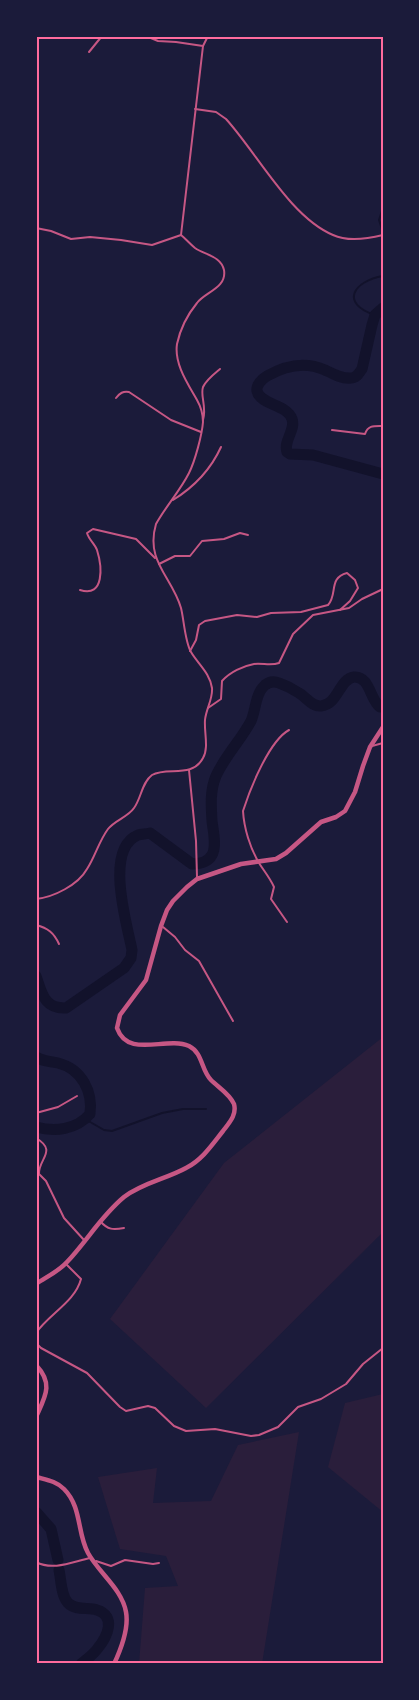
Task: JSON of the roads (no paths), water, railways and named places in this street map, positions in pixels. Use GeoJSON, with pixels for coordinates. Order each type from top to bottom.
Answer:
{"type":"FeatureCollection","features":[{"type":"Feature","properties":{"kind":"street"},"geometry":{"type":"LineString","coordinates":[[36,1284],[66,1264],[113,1207],[134,1191],[186,1168],[198,1160],[231,1120],[234,1113],[230,1097],[210,1079],[194,1049],[178,1044],[138,1045],[124,1039],[119,1032],[118,1022],[120,1015],[146,980],[167,910],[187,887],[198,879],[241,864],[259,863],[276,859],[286,854],[321,822],[336,817],[344,811],[356,792],[362,766],[370,747],[383,727]]}},
{"type":"Feature","properties":{"kind":"street"},"geometry":{"type":"LineString","coordinates":[[36,1365],[45,1378],[47,1390],[45,1400],[36,1417]]}},
{"type":"Feature","properties":{"kind":"street"},"geometry":{"type":"LineString","coordinates":[[36,1477],[56,1483],[65,1490],[74,1502],[83,1542],[92,1559],[122,1601],[126,1612],[125,1631],[114,1664]]}},
{"type":"Feature","properties":{"kind":"lane"},"geometry":{"type":"LineString","coordinates":[[89,52],[102,36]]}},
{"type":"Feature","properties":{"kind":"lane"},"geometry":{"type":"LineString","coordinates":[[146,36],[158,41],[203,46]]}},
{"type":"Feature","properties":{"kind":"lane"},"geometry":{"type":"LineString","coordinates":[[181,235],[203,46],[208,36]]}},
{"type":"Feature","properties":{"kind":"lane"},"geometry":{"type":"LineString","coordinates":[[195,109],[216,112],[226,119],[298,209],[320,227],[334,236],[350,239],[383,235]]}},
{"type":"Feature","properties":{"kind":"lane"},"geometry":{"type":"LineString","coordinates":[[36,228],[51,231],[71,239],[90,237],[152,245],[181,235]]}},
{"type":"Feature","properties":{"kind":"lane"},"geometry":{"type":"LineString","coordinates":[[181,235],[194,248],[219,261],[224,269],[222,282],[197,303],[185,322],[177,342],[180,364],[202,412],[203,422]]}},
{"type":"Feature","properties":{"kind":"lane"},"geometry":{"type":"LineString","coordinates":[[36,899],[50,896],[69,886],[87,870],[108,829],[133,810],[150,777],[159,773],[189,770],[199,763],[205,752],[205,721],[212,698],[210,682],[190,651],[180,606],[158,564],[153,547],[156,524],[189,473],[205,413],[202,390],[204,385],[220,369]]}},
{"type":"Feature","properties":{"kind":"lane"},"geometry":{"type":"LineString","coordinates":[[116,398],[120,393],[129,392],[171,420],[201,432]]}},
{"type":"Feature","properties":{"kind":"lane"},"geometry":{"type":"LineString","coordinates":[[332,430],[365,434],[366,429],[370,426],[383,426]]}},
{"type":"Feature","properties":{"kind":"lane"},"geometry":{"type":"LineString","coordinates":[[171,501],[182,495],[206,472],[221,446]]}},
{"type":"Feature","properties":{"kind":"lane"},"geometry":{"type":"LineString","coordinates":[[80,590],[85,592],[91,591],[97,587],[100,581],[98,550],[87,534],[93,529],[136,539],[156,558]]}},
{"type":"Feature","properties":{"kind":"lane"},"geometry":{"type":"LineString","coordinates":[[158,564],[175,556],[190,556],[206,540],[224,539],[240,533],[248,535]]}},
{"type":"Feature","properties":{"kind":"lane"},"geometry":{"type":"LineString","coordinates":[[190,651],[196,640],[199,626],[205,621],[237,615],[258,618],[271,612],[301,612],[328,605],[332,600],[336,581],[344,573],[347,573],[355,580],[358,588],[350,601],[340,610]]}},
{"type":"Feature","properties":{"kind":"lane"},"geometry":{"type":"LineString","coordinates":[[208,708],[220,700],[221,684],[225,677],[244,667],[279,663],[293,634],[306,620],[319,613],[349,608],[362,599],[383,589]]}},
{"type":"Feature","properties":{"kind":"lane"},"geometry":{"type":"LineString","coordinates":[[287,922],[271,898],[274,886],[259,863],[246,833],[243,811],[270,753],[278,739],[289,730]]}},
{"type":"Feature","properties":{"kind":"lane"},"geometry":{"type":"LineString","coordinates":[[370,747],[383,743]]}},
{"type":"Feature","properties":{"kind":"lane"},"geometry":{"type":"LineString","coordinates":[[189,770],[198,879]]}},
{"type":"Feature","properties":{"kind":"lane"},"geometry":{"type":"LineString","coordinates":[[36,925],[48,929],[59,944]]}},
{"type":"Feature","properties":{"kind":"lane"},"geometry":{"type":"LineString","coordinates":[[161,926],[172,934],[185,950],[199,961],[233,1021]]}},
{"type":"Feature","properties":{"kind":"lane"},"geometry":{"type":"LineString","coordinates":[[36,1112],[58,1107],[77,1096]]}},
{"type":"Feature","properties":{"kind":"lane"},"geometry":{"type":"LineString","coordinates":[[36,1138],[44,1142],[46,1149],[39,1174],[46,1181],[64,1218],[85,1242]]}},
{"type":"Feature","properties":{"kind":"lane"},"geometry":{"type":"LineString","coordinates":[[100,1221],[106,1227],[113,1230],[124,1228]]}},
{"type":"Feature","properties":{"kind":"lane"},"geometry":{"type":"LineString","coordinates":[[36,1333],[79,1287],[82,1279],[66,1264]]}},
{"type":"Feature","properties":{"kind":"lane"},"geometry":{"type":"LineString","coordinates":[[36,1343],[41,1348],[87,1373],[126,1411],[148,1406],[154,1408],[179,1429],[215,1429],[251,1436],[259,1435],[278,1427],[298,1407],[339,1390],[352,1379],[363,1364],[383,1348]]}},
{"type":"Feature","properties":{"kind":"lane"},"geometry":{"type":"LineString","coordinates":[[36,1562],[49,1567],[92,1559],[110,1566],[125,1560],[153,1564],[159,1563]]}},
{"type":"Feature","properties":{"kind":"waterway"},"geometry":{"type":"LineString","coordinates":[[383,208],[379,220],[383,232]]}},
{"type":"Feature","properties":{"kind":"waterway"},"geometry":{"type":"LineString","coordinates":[[375,315],[357,305],[354,299],[355,293],[358,287],[364,283],[383,276]]}},
{"type":"Feature","properties":{"kind":"waterway"},"geometry":{"type":"LineString","coordinates":[[383,308],[375,315],[362,369],[353,378],[344,378],[318,367],[303,365],[281,369],[267,376],[257,387],[259,396],[285,410],[292,419],[293,423],[286,448],[287,452],[290,454],[313,455],[383,474]]}},
{"type":"Feature","properties":{"kind":"waterway"},"geometry":{"type":"LineString","coordinates":[[36,976],[42,994],[48,1003],[59,1008],[66,1008],[124,968],[131,958],[132,950],[120,888],[122,855],[128,843],[138,835],[150,833],[192,864],[204,862],[212,855],[214,838],[211,803],[214,781],[251,721],[257,697],[265,685],[277,682],[289,687],[312,703],[321,706],[327,705],[345,682],[354,677],[363,680],[377,704],[380,707],[383,706]]}},
{"type":"Feature","properties":{"kind":"waterway"},"geometry":{"type":"LineString","coordinates":[[36,1057],[74,1070],[84,1083],[90,1098],[90,1114],[78,1123],[58,1129],[36,1127]]}},
{"type":"Feature","properties":{"kind":"waterway"},"geometry":{"type":"LineString","coordinates":[[85,1119],[104,1130],[112,1131],[162,1113],[183,1109],[206,1109]]}},
{"type":"Feature","properties":{"kind":"waterway"},"geometry":{"type":"LineString","coordinates":[[36,1512],[51,1529],[58,1560]]}},
{"type":"Feature","properties":{"kind":"waterway"},"geometry":{"type":"LineString","coordinates":[[59,1570],[63,1592],[68,1603],[78,1608],[97,1610],[107,1617],[107,1633],[95,1652],[81,1664]]}}]}
